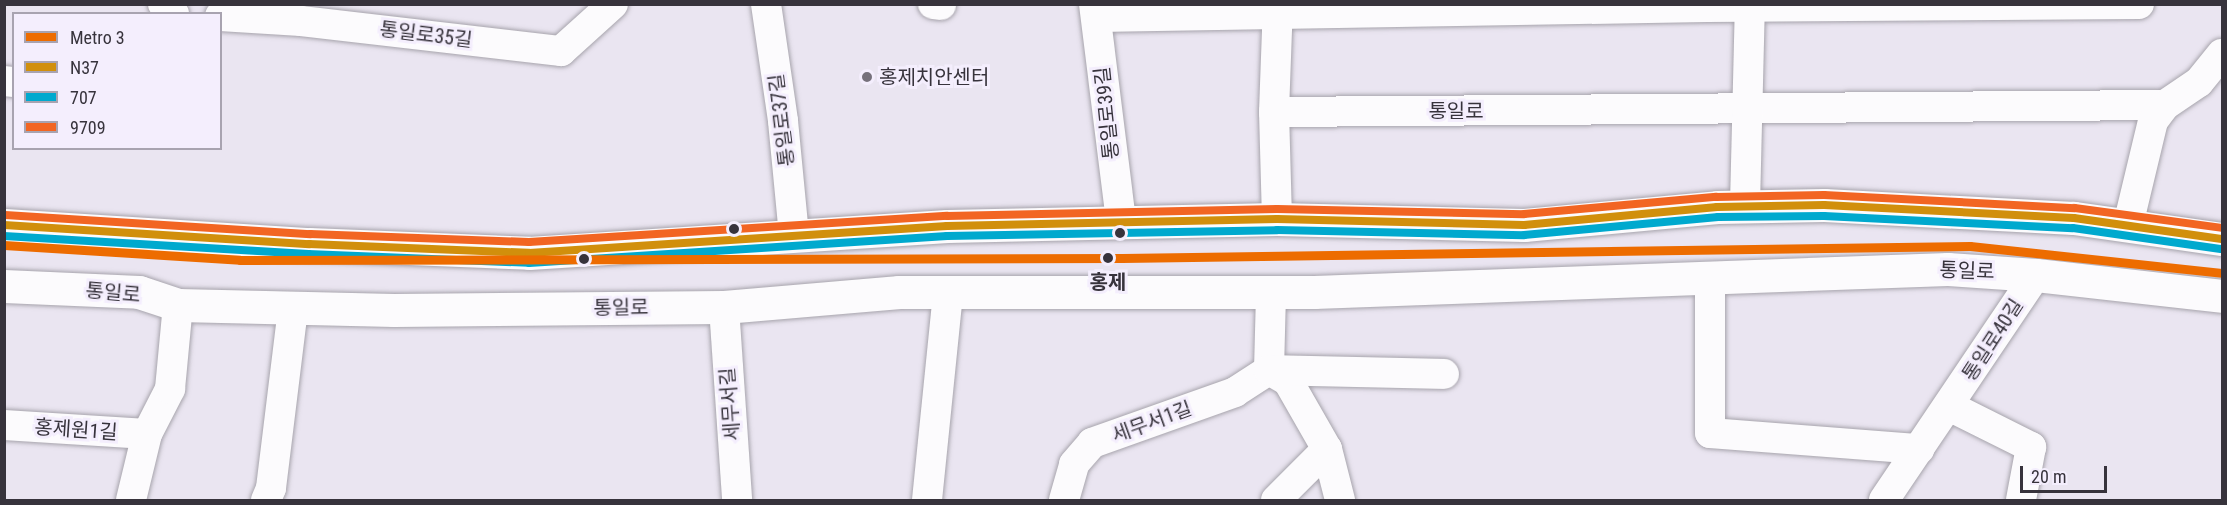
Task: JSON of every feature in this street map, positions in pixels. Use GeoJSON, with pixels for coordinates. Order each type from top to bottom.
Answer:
{"type":"FeatureCollection","features":[{"type":"Feature","properties":{"kind":"main road"},"geometry":{"type":"LineString","coordinates":[[4,225],[309,244],[529,253],[947,226],[1277,219],[1524,225],[1745,205],[1824,205],[2074,218],[2223,239]]}},
{"type":"Feature","properties":{"kind":"main road","name":"통일로"},"geometry":{"type":"LineString","coordinates":[[4,286],[139,292],[178,305],[394,310],[724,307],[899,292],[1271,292],[1948,269],[2036,275],[2223,296]]}},
{"type":"Feature","properties":{"kind":"street","name":"통일로35길"},"geometry":{"type":"LineString","coordinates":[[222,16],[301,21],[561,51],[613,4]]}},
{"type":"Feature","properties":{"kind":"street","name":"통일로37길"},"geometry":{"type":"LineString","coordinates":[[766,4],[783,121],[794,236]]}},
{"type":"Feature","properties":{"kind":"street"},"geometry":{"type":"LineString","coordinates":[[933,4],[941,5]]}},
{"type":"Feature","properties":{"kind":"street"},"geometry":{"type":"LineString","coordinates":[[1095,11],[2139,4]]}},
{"type":"Feature","properties":{"kind":"street"},"geometry":{"type":"LineString","coordinates":[[1745,205],[1750,5]]}},
{"type":"Feature","properties":{"kind":"street"},"geometry":{"type":"LineString","coordinates":[[1277,9],[1274,112],[1277,219]]}},
{"type":"Feature","properties":{"kind":"street","name":"통일로39길"},"geometry":{"type":"LineString","coordinates":[[1095,11],[1109,145],[1121,222]]}},
{"type":"Feature","properties":{"kind":"street"},"geometry":{"type":"LineString","coordinates":[[2128,225],[2153,121],[2165,105],[2199,82],[2223,54]]}},
{"type":"Feature","properties":{"kind":"street","name":"통일로"},"geometry":{"type":"LineString","coordinates":[[1274,112],[2165,105]]}},
{"type":"Feature","properties":{"kind":"street","name":"통일로40길"},"geometry":{"type":"LineString","coordinates":[[1884,501],[2036,275]]}},
{"type":"Feature","properties":{"kind":"street"},"geometry":{"type":"LineString","coordinates":[[1710,277],[1710,434],[1920,449]]}},
{"type":"Feature","properties":{"kind":"street"},"geometry":{"type":"LineString","coordinates":[[927,501],[948,292]]}},
{"type":"Feature","properties":{"kind":"street"},"geometry":{"type":"LineString","coordinates":[[1269,370],[1271,292]]}},
{"type":"Feature","properties":{"kind":"street"},"geometry":{"type":"LineString","coordinates":[[131,501],[147,434],[170,390],[178,305]]}},
{"type":"Feature","properties":{"kind":"street","name":"세무서길"},"geometry":{"type":"LineString","coordinates":[[724,307],[737,501]]}},
{"type":"Feature","properties":{"kind":"street"},"geometry":{"type":"LineString","coordinates":[[266,501],[272,488],[293,308]]}},
{"type":"Feature","properties":{"kind":"street"},"geometry":{"type":"LineString","coordinates":[[1269,370],[1444,374]]}},
{"type":"Feature","properties":{"kind":"street"},"geometry":{"type":"LineString","coordinates":[[1269,370],[1288,381],[1327,449],[1340,501]]}},
{"type":"Feature","properties":{"kind":"street","name":"세무서1길"},"geometry":{"type":"LineString","coordinates":[[1064,501],[1074,464],[1092,443],[1235,392],[1269,370]]}},
{"type":"Feature","properties":{"kind":"street"},"geometry":{"type":"LineString","coordinates":[[1949,406],[2031,447],[2021,501]]}},
{"type":"Feature","properties":{"kind":"street","name":"홍제원1길"},"geometry":{"type":"LineString","coordinates":[[4,425],[147,434]]}},
{"type":"Feature","properties":{"kind":"street"},"geometry":{"type":"LineString","coordinates":[[1276,501],[1327,449]]}},
{"type":"Feature","properties":{"kind":"metro line","name":"3"},"geometry":{"type":"LineString","coordinates":[[4,245],[240,260],[1122,258],[1970,246],[2222,273]]}},
{"type":"Feature","properties":{"kind":"transit line","name":"9709"},"geometry":{"type":"LineString","coordinates":[[5,215],[310,234],[529,242],[947,216],[1277,209],[1524,214],[1716,197],[1824,195],[2075,208],[2222,228]]}},
{"type":"Feature","properties":{"kind":"transit line","name":"N37"},"geometry":{"type":"LineString","coordinates":[[4,225],[309,244],[529,253],[947,226],[1277,219],[1524,225],[1717,207],[1824,205],[2074,218],[2222,239]]}},
{"type":"Feature","properties":{"kind":"transit line","name":"707"},"geometry":{"type":"LineString","coordinates":[[4,236],[308,254],[529,263],[947,236],[1277,230],[1524,235],[1718,217],[1824,216],[2073,228],[2221,249]]}},
{"type":"Feature","properties":{"kind":"place","name":"홍제치안센터"},"geometry":{"type":"Point","coordinates":[867,77]}},
{"type":"Feature","properties":{"kind":"place","name":"홍제"},"geometry":{"type":"Point","coordinates":[1108,258]}}]}
